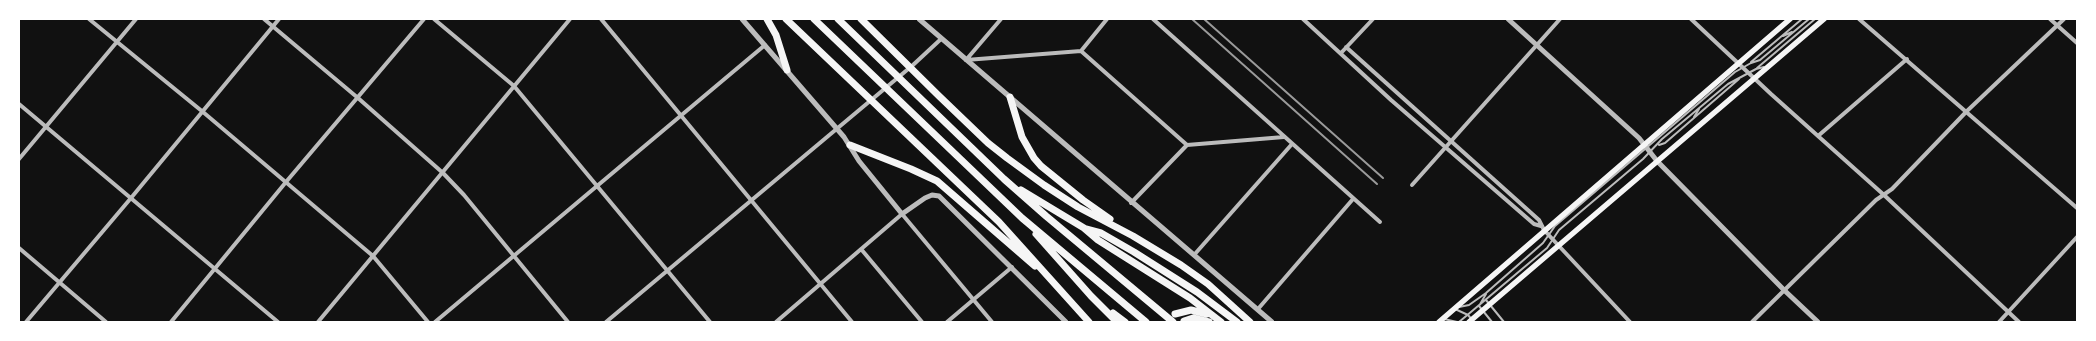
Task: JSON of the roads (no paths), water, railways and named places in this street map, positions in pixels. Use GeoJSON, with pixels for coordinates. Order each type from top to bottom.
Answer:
{"type":"FeatureCollection","features":[{"type":"Feature","properties":{"kind":"highway"},"geometry":{"type":"LineString","coordinates":[[767,19],[776,35],[786,70]]}},
{"type":"Feature","properties":{"kind":"highway"},"geometry":{"type":"LineString","coordinates":[[786,19],[999,222],[1089,322]]}},
{"type":"Feature","properties":{"kind":"highway"},"geometry":{"type":"LineString","coordinates":[[814,19],[1022,218],[1146,322]]}},
{"type":"Feature","properties":{"kind":"highway"},"geometry":{"type":"LineString","coordinates":[[838,19],[1004,179],[1173,322]]}},
{"type":"Feature","properties":{"kind":"highway"},"geometry":{"type":"LineString","coordinates":[[861,19],[988,144],[1044,186],[1078,207],[1166,255],[1208,284],[1250,322]]}},
{"type":"Feature","properties":{"kind":"highway"},"geometry":{"type":"LineString","coordinates":[[1010,97],[1022,137],[1037,162],[1083,200],[1133,236]]}},
{"type":"Feature","properties":{"kind":"highway"},"geometry":{"type":"LineString","coordinates":[[850,145],[937,181],[1058,287]]}},
{"type":"Feature","properties":{"kind":"highway"},"geometry":{"type":"LineString","coordinates":[[1004,179],[1084,228],[1098,240],[1190,298],[1211,319]]}},
{"type":"Feature","properties":{"kind":"highway"},"geometry":{"type":"LineString","coordinates":[[1022,218],[1091,296],[1117,322]]}},
{"type":"Feature","properties":{"kind":"highway"},"geometry":{"type":"LineString","coordinates":[[1084,228],[1101,233],[1134,252],[1197,292],[1237,322]]}},
{"type":"Feature","properties":{"kind":"highway"},"geometry":{"type":"LineString","coordinates":[[1091,296],[1125,322]]}},
{"type":"Feature","properties":{"kind":"highway"},"geometry":{"type":"LineString","coordinates":[[1175,314],[1191,310],[1201,311],[1211,319]]}},
{"type":"Feature","properties":{"kind":"highway"},"geometry":{"type":"LineString","coordinates":[[1184,321],[1193,318],[1211,319],[1220,322]]}},
{"type":"Feature","properties":{"kind":"main road"},"geometry":{"type":"LineString","coordinates":[[1442,321],[1454,308],[1545,231],[1648,148],[1738,62],[1790,19]]}},
{"type":"Feature","properties":{"kind":"main road"},"geometry":{"type":"LineString","coordinates":[[1471,320],[1488,302],[1559,246],[1824,19]]}},
{"type":"Feature","properties":{"kind":"street"},"geometry":{"type":"LineString","coordinates":[[89,19],[203,112],[373,256],[428,322]]}},
{"type":"Feature","properties":{"kind":"street"},"geometry":{"type":"LineString","coordinates":[[19,159],[136,19]]}},
{"type":"Feature","properties":{"kind":"street"},"geometry":{"type":"LineString","coordinates":[[264,19],[358,98],[442,173],[464,195],[568,322]]}},
{"type":"Feature","properties":{"kind":"street"},"geometry":{"type":"LineString","coordinates":[[26,322],[59,281],[132,198],[279,19]]}},
{"type":"Feature","properties":{"kind":"street"},"geometry":{"type":"LineString","coordinates":[[171,322],[286,182],[424,19]]}},
{"type":"Feature","properties":{"kind":"street"},"geometry":{"type":"LineString","coordinates":[[434,19],[514,86],[710,322]]}},
{"type":"Feature","properties":{"kind":"street"},"geometry":{"type":"LineString","coordinates":[[318,322],[570,19]]}},
{"type":"Feature","properties":{"kind":"street"},"geometry":{"type":"LineString","coordinates":[[601,19],[750,201],[852,322]]}},
{"type":"Feature","properties":{"kind":"street"},"geometry":{"type":"LineString","coordinates":[[742,19],[837,128],[850,145],[859,161],[992,322]]}},
{"type":"Feature","properties":{"kind":"street"},"geometry":{"type":"LineString","coordinates":[[918,19],[1131,203],[1272,322]]}},
{"type":"Feature","properties":{"kind":"street"},"geometry":{"type":"LineString","coordinates":[[966,60],[1001,19]]}},
{"type":"Feature","properties":{"kind":"street"},"geometry":{"type":"LineString","coordinates":[[1081,51],[1107,19]]}},
{"type":"Feature","properties":{"kind":"street"},"geometry":{"type":"LineString","coordinates":[[1153,19],[1380,222]]}},
{"type":"Feature","properties":{"kind":"street"},"geometry":{"type":"LineString","coordinates":[[1303,19],[1391,100],[1534,224],[1545,231],[1630,322]]}},
{"type":"Feature","properties":{"kind":"street"},"geometry":{"type":"LineString","coordinates":[[1341,53],[1372,19]]}},
{"type":"Feature","properties":{"kind":"street"},"geometry":{"type":"LineString","coordinates":[[1508,19],[1648,148],[1658,161],[1784,290],[1818,322]]}},
{"type":"Feature","properties":{"kind":"street"},"geometry":{"type":"LineString","coordinates":[[1412,185],[1560,19]]}},
{"type":"Feature","properties":{"kind":"street"},"geometry":{"type":"LineString","coordinates":[[1691,19],[1738,62],[1754,79],[1884,195],[2019,322]]}},
{"type":"Feature","properties":{"kind":"street"},"geometry":{"type":"LineString","coordinates":[[1859,19],[1967,111],[2077,208]]}},
{"type":"Feature","properties":{"kind":"street"},"geometry":{"type":"LineString","coordinates":[[2050,19],[2077,43]]}},
{"type":"Feature","properties":{"kind":"street"},"geometry":{"type":"LineString","coordinates":[[1752,322],[1876,200],[1892,189],[1967,111],[2064,19]]}},
{"type":"Feature","properties":{"kind":"street"},"geometry":{"type":"LineString","coordinates":[[606,322],[925,55],[940,39]]}},
{"type":"Feature","properties":{"kind":"street"},"geometry":{"type":"LineString","coordinates":[[435,322],[765,45]]}},
{"type":"Feature","properties":{"kind":"street"},"geometry":{"type":"LineString","coordinates":[[1346,48],[1452,141],[1538,220],[1545,231]]}},
{"type":"Feature","properties":{"kind":"street"},"geometry":{"type":"LineString","coordinates":[[966,60],[1081,51],[1187,146]]}},
{"type":"Feature","properties":{"kind":"street"},"geometry":{"type":"LineString","coordinates":[[1818,136],[1907,59]]}},
{"type":"Feature","properties":{"kind":"street"},"geometry":{"type":"LineString","coordinates":[[19,104],[216,268],[278,322]]}},
{"type":"Feature","properties":{"kind":"street"},"geometry":{"type":"LineString","coordinates":[[1131,203],[1187,146],[1284,137]]}},
{"type":"Feature","properties":{"kind":"street"},"geometry":{"type":"LineString","coordinates":[[1194,255],[1292,144]]}},
{"type":"Feature","properties":{"kind":"street"},"geometry":{"type":"LineString","coordinates":[[776,322],[902,214],[925,198],[932,195],[939,196],[945,201],[1066,322]]}},
{"type":"Feature","properties":{"kind":"street"},"geometry":{"type":"LineString","coordinates":[[1258,309],[1353,199]]}},
{"type":"Feature","properties":{"kind":"street"},"geometry":{"type":"LineString","coordinates":[[1999,322],[2077,237]]}},
{"type":"Feature","properties":{"kind":"street"},"geometry":{"type":"LineString","coordinates":[[19,248],[106,322]]}},
{"type":"Feature","properties":{"kind":"street"},"geometry":{"type":"LineString","coordinates":[[861,249],[922,322]]}},
{"type":"Feature","properties":{"kind":"street"},"geometry":{"type":"LineString","coordinates":[[947,322],[1012,267]]}},
{"type":"Feature","properties":{"kind":"lane"},"geometry":{"type":"LineString","coordinates":[[1751,63],[1802,19]]}},
{"type":"Feature","properties":{"kind":"lane"},"geometry":{"type":"LineString","coordinates":[[1504,322],[1488,302],[1547,248],[1559,230],[1648,148],[1743,67],[1760,60],[1809,19]]}},
{"type":"Feature","properties":{"kind":"lane"},"geometry":{"type":"LineString","coordinates":[[1658,145],[1662,139],[1728,84],[1756,69],[1815,19]]}},
{"type":"Feature","properties":{"kind":"lane"},"geometry":{"type":"LineString","coordinates":[[1782,42],[1792,28]]}},
{"type":"Feature","properties":{"kind":"lane"},"geometry":{"type":"LineString","coordinates":[[1779,39],[1795,31]]}},
{"type":"Feature","properties":{"kind":"lane"},"geometry":{"type":"LineString","coordinates":[[1756,69],[1768,67]]}},
{"type":"Feature","properties":{"kind":"lane"},"geometry":{"type":"LineString","coordinates":[[1648,148],[1665,143],[1740,78]]}},
{"type":"Feature","properties":{"kind":"lane"},"geometry":{"type":"LineString","coordinates":[[1693,120],[1700,107]]}},
{"type":"Feature","properties":{"kind":"lane"},"geometry":{"type":"LineString","coordinates":[[1690,116],[1703,111]]}},
{"type":"Feature","properties":{"kind":"lane"},"geometry":{"type":"LineString","coordinates":[[1454,308],[1468,305],[1486,293],[1545,231]]}},
{"type":"Feature","properties":{"kind":"lane"},"geometry":{"type":"LineString","coordinates":[[1486,293],[1480,309],[1492,322]]}},
{"type":"Feature","properties":{"kind":"lane"},"geometry":{"type":"LineString","coordinates":[[1454,308],[1471,320]]}},
{"type":"Feature","properties":{"kind":"lane"},"geometry":{"type":"LineString","coordinates":[[1442,321],[1458,322],[1471,320]]}},
{"type":"Feature","properties":{"kind":"railway"},"geometry":{"type":"LineString","coordinates":[[1192,19],[1377,184]]}},
{"type":"Feature","properties":{"kind":"railway"},"geometry":{"type":"LineString","coordinates":[[1204,19],[1383,178]]}}]}
